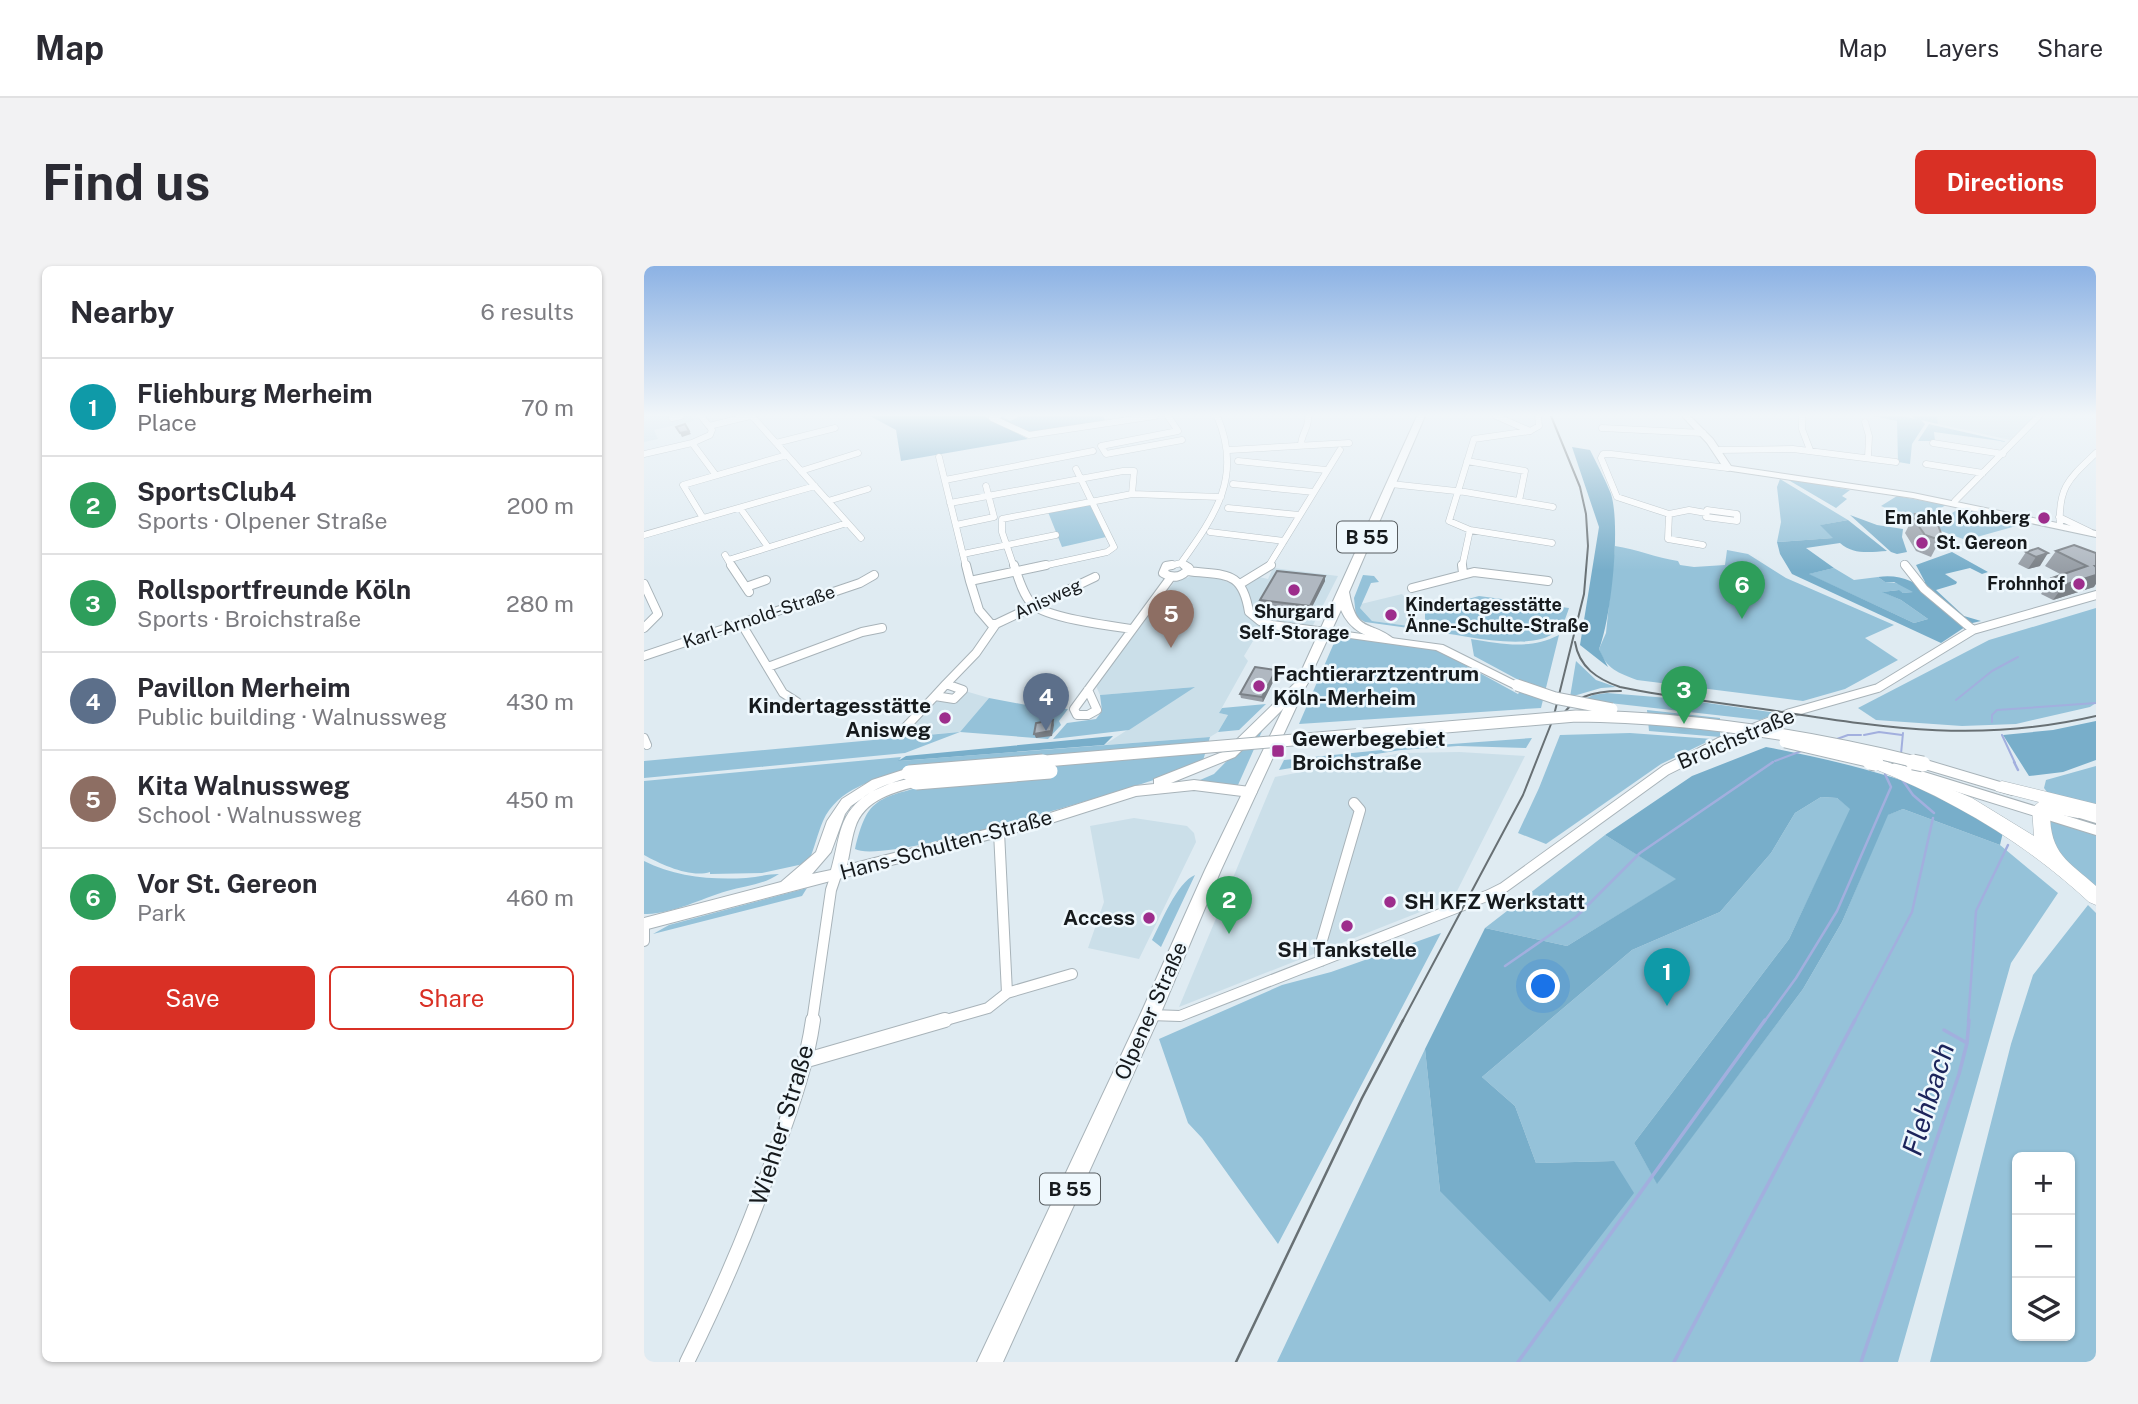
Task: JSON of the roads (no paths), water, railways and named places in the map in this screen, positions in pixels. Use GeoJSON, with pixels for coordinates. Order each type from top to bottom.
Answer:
{"type":"FeatureCollection","features":[{"type":"Feature","properties":{"kind":"highway"},"geometry":{"type":"LineString","coordinates":[[1876,763],[1923,773],[1985,811],[2059,863],[2096,897]]}},
{"type":"Feature","properties":{"kind":"highway"},"geometry":{"type":"LineString","coordinates":[[2001,787],[2087,811]]}},
{"type":"Feature","properties":{"kind":"highway"},"geometry":{"type":"LineString","coordinates":[[2059,863],[2043,839],[2040,811],[2046,806],[2087,811]]}},
{"type":"Feature","properties":{"kind":"main road","name":"Olpener Straße"},"geometry":{"type":"LineString","coordinates":[[990,1362],[1398,467]]}},
{"type":"Feature","properties":{"kind":"main road"},"geometry":{"type":"LineString","coordinates":[[1728,468],[1793,475],[1955,502],[2060,521],[2093,533]]}},
{"type":"Feature","properties":{"kind":"main road"},"geometry":{"type":"LineString","coordinates":[[1343,590],[1346,612],[1351,621],[1360,629],[1388,639]]}},
{"type":"Feature","properties":{"kind":"main road"},"geometry":{"type":"LineString","coordinates":[[1325,632],[1447,649],[1517,685],[1569,701],[1654,717],[1788,733],[1923,773],[2096,830]]}},
{"type":"Feature","properties":{"kind":"main road"},"geometry":{"type":"LineString","coordinates":[[1135,791],[1230,754],[1302,683]]}},
{"type":"Feature","properties":{"kind":"main road"},"geometry":{"type":"LineString","coordinates":[[780,890],[819,859],[827,846],[836,816],[848,802],[878,783],[912,777],[1499,720],[1576,716],[1654,717]]}},
{"type":"Feature","properties":{"kind":"main road"},"geometry":{"type":"LineString","coordinates":[[836,875],[851,820],[862,806],[912,777],[1576,725],[1647,725],[1712,731],[1797,744],[1876,763]]}},
{"type":"Feature","properties":{"kind":"main road"},"geometry":{"type":"LineString","coordinates":[[1923,773],[2001,787]]}},
{"type":"Feature","properties":{"kind":"main road","name":"Hans-Schulten-Straße"},"geometry":{"type":"LineString","coordinates":[[644,925],[1048,819],[1135,791],[1194,785],[1248,797]]}},
{"type":"Feature","properties":{"kind":"main road"},"geometry":{"type":"LineString","coordinates":[[1048,819],[1165,794],[1248,797]]}},
{"type":"Feature","properties":{"kind":"main road"},"geometry":{"type":"LineString","coordinates":[[2087,811],[2096,818]]}},
{"type":"Feature","properties":{"kind":"main road"},"geometry":{"type":"LineString","coordinates":[[844,844],[850,854],[860,859],[892,860]]}},
{"type":"Feature","properties":{"kind":"street"},"geometry":{"type":"LineString","coordinates":[[710,467],[715,474]]}},
{"type":"Feature","properties":{"kind":"street"},"geometry":{"type":"LineString","coordinates":[[703,518],[682,487],[685,483],[741,467]]}},
{"type":"Feature","properties":{"kind":"street"},"geometry":{"type":"LineString","coordinates":[[798,467],[861,538]]}},
{"type":"Feature","properties":{"kind":"street"},"geometry":{"type":"LineString","coordinates":[[801,471],[813,467]]}},
{"type":"Feature","properties":{"kind":"street"},"geometry":{"type":"LineString","coordinates":[[941,467],[979,610],[992,624],[996,624]]}},
{"type":"Feature","properties":{"kind":"street"},"geometry":{"type":"LineString","coordinates":[[944,480],[1010,467]]}},
{"type":"Feature","properties":{"kind":"street"},"geometry":{"type":"LineString","coordinates":[[1171,577],[1165,575],[1164,568],[1181,563],[1212,519],[1221,497],[1227,467]]}},
{"type":"Feature","properties":{"kind":"street"},"geometry":{"type":"LineString","coordinates":[[1292,467],[1326,471]]}},
{"type":"Feature","properties":{"kind":"street"},"geometry":{"type":"LineString","coordinates":[[1240,584],[1271,565],[1328,467]]}},
{"type":"Feature","properties":{"kind":"street"},"geometry":{"type":"LineString","coordinates":[[1465,467],[1449,521],[1470,530],[1552,543]]}},
{"type":"Feature","properties":{"kind":"street"},"geometry":{"type":"LineString","coordinates":[[1503,467],[1525,471],[1519,501]]}},
{"type":"Feature","properties":{"kind":"street"},"geometry":{"type":"LineString","coordinates":[[1605,467],[1617,497],[1669,514],[1689,510],[1706,513]]}},
{"type":"Feature","properties":{"kind":"street"},"geometry":{"type":"LineString","coordinates":[[1720,467],[1728,468]]}},
{"type":"Feature","properties":{"kind":"street"},"geometry":{"type":"LineString","coordinates":[[1946,467],[1983,473]]}},
{"type":"Feature","properties":{"kind":"street"},"geometry":{"type":"LineString","coordinates":[[1955,502],[1989,467]]}},
{"type":"Feature","properties":{"kind":"street"},"geometry":{"type":"LineString","coordinates":[[2060,521],[2060,492],[2081,467]]}},
{"type":"Feature","properties":{"kind":"street"},"geometry":{"type":"LineString","coordinates":[[970,581],[1112,549],[1114,546],[1076,470]]}},
{"type":"Feature","properties":{"kind":"street"},"geometry":{"type":"LineString","coordinates":[[950,503],[1080,478],[1134,471],[1132,494]]}},
{"type":"Feature","properties":{"kind":"street"},"geometry":{"type":"LineString","coordinates":[[1030,477],[1034,487]]}},
{"type":"Feature","properties":{"kind":"street"},"geometry":{"type":"LineString","coordinates":[[1233,484],[1314,492]]}},
{"type":"Feature","properties":{"kind":"street"},"geometry":{"type":"LineString","coordinates":[[1391,484],[1457,491],[1553,507]]}},
{"type":"Feature","properties":{"kind":"street"},"geometry":{"type":"LineString","coordinates":[[644,535],[815,486]]}},
{"type":"Feature","properties":{"kind":"street"},"geometry":{"type":"LineString","coordinates":[[986,486],[1023,592],[1033,606],[1073,620],[1132,629]]}},
{"type":"Feature","properties":{"kind":"street"},"geometry":{"type":"LineString","coordinates":[[828,501],[868,489]]}},
{"type":"Feature","properties":{"kind":"street"},"geometry":{"type":"LineString","coordinates":[[956,526],[1132,494],[1221,497]]}},
{"type":"Feature","properties":{"kind":"street"},"geometry":{"type":"LineString","coordinates":[[740,508],[768,547]]}},
{"type":"Feature","properties":{"kind":"street"},"geometry":{"type":"LineString","coordinates":[[1228,508],[1299,515]]}},
{"type":"Feature","properties":{"kind":"street"},"geometry":{"type":"LineString","coordinates":[[1669,514],[1668,539],[1703,545]]}},
{"type":"Feature","properties":{"kind":"street"},"geometry":{"type":"LineString","coordinates":[[766,580],[748,590],[727,557],[847,523]]}},
{"type":"Feature","properties":{"kind":"street"},"geometry":{"type":"LineString","coordinates":[[1463,573],[1462,566],[1470,530]]}},
{"type":"Feature","properties":{"kind":"street"},"geometry":{"type":"LineString","coordinates":[[1210,532],[1284,541]]}},
{"type":"Feature","properties":{"kind":"street"},"geometry":{"type":"LineString","coordinates":[[963,554],[1056,535]]}},
{"type":"Feature","properties":{"kind":"street"},"geometry":{"type":"LineString","coordinates":[[1181,563],[1188,566],[1188,571]]}},
{"type":"Feature","properties":{"kind":"street"},"geometry":{"type":"LineString","coordinates":[[1904,564],[1924,589],[1973,630]]}},
{"type":"Feature","properties":{"kind":"street"},"geometry":{"type":"LineString","coordinates":[[1088,690],[1171,577],[1188,571],[1224,577],[1240,584],[1247,593],[1249,612],[1259,621],[1325,632]]}},
{"type":"Feature","properties":{"kind":"street"},"geometry":{"type":"LineString","coordinates":[[1412,588],[1463,573],[1548,581]]}},
{"type":"Feature","properties":{"kind":"street","name":"Karl-Arnold-Straße"},"geometry":{"type":"LineString","coordinates":[[644,656],[860,583],[874,575]]}},
{"type":"Feature","properties":{"kind":"street","name":"Anisweg"},"geometry":{"type":"LineString","coordinates":[[900,733],[992,636],[996,624],[1096,577]]}},
{"type":"Feature","properties":{"kind":"street"},"geometry":{"type":"LineString","coordinates":[[644,584],[658,614],[644,628]]}},
{"type":"Feature","properties":{"kind":"street","name":"Broichstraße"},"geometry":{"type":"LineString","coordinates":[[1150,1015],[1178,1017],[1496,891],[1685,759],[1766,722],[1878,688],[1973,630],[2096,596]]}},
{"type":"Feature","properties":{"kind":"street"},"geometry":{"type":"LineString","coordinates":[[741,623],[783,693],[797,702]]}},
{"type":"Feature","properties":{"kind":"street"},"geometry":{"type":"LineString","coordinates":[[768,667],[862,632],[882,628]]}},
{"type":"Feature","properties":{"kind":"street"},"geometry":{"type":"LineString","coordinates":[[935,696],[954,699],[963,690],[946,684]]}},
{"type":"Feature","properties":{"kind":"street"},"geometry":{"type":"LineString","coordinates":[[1321,961],[1320,947],[1360,810],[1354,803]]}},
{"type":"Feature","properties":{"kind":"street"},"geometry":{"type":"LineString","coordinates":[[999,832],[1007,993]]}},
{"type":"Feature","properties":{"kind":"street","name":"Wiehler Straße"},"geometry":{"type":"LineString","coordinates":[[687,1362],[727,1281],[757,1209],[807,1060],[831,890],[836,875]]}},
{"type":"Feature","properties":{"kind":"street"},"geometry":{"type":"LineString","coordinates":[[644,925],[644,941]]}},
{"type":"Feature","properties":{"kind":"street"},"geometry":{"type":"LineString","coordinates":[[807,1060],[988,1008],[1007,993],[1072,974]]}},
{"type":"Feature","properties":{"kind":"waterway"},"geometry":{"type":"LineString","coordinates":[[1956,700],[1992,671],[2018,657]]}},
{"type":"Feature","properties":{"kind":"waterway","name":"Flehbach"},"geometry":{"type":"LineString","coordinates":[[1992,722],[1992,715],[1997,710],[2096,703]]}},
{"type":"Feature","properties":{"kind":"waterway"},"geometry":{"type":"LineString","coordinates":[[1864,735],[1879,732],[1902,735]]}},
{"type":"Feature","properties":{"kind":"waterway"},"geometry":{"type":"LineString","coordinates":[[1901,754],[1903,733]]}},
{"type":"Feature","properties":{"kind":"waterway"},"geometry":{"type":"LineString","coordinates":[[1837,739],[1848,735],[1861,735]]}},
{"type":"Feature","properties":{"kind":"waterway","name":"Flehbach"},"geometry":{"type":"LineString","coordinates":[[2002,735],[2015,763]]}},
{"type":"Feature","properties":{"kind":"waterway"},"geometry":{"type":"LineString","coordinates":[[1775,761],[1804,750]]}},
{"type":"Feature","properties":{"kind":"waterway"},"geometry":{"type":"LineString","coordinates":[[1505,966],[1576,917],[1640,853],[1773,762]]}},
{"type":"Feature","properties":{"kind":"waterway","name":"Flehbach"},"geometry":{"type":"LineString","coordinates":[[2014,762],[2018,770]]}},
{"type":"Feature","properties":{"kind":"waterway"},"geometry":{"type":"LineString","coordinates":[[1764,1022],[1796,978],[1837,911],[1891,787],[1885,774]]}},
{"type":"Feature","properties":{"kind":"waterway"},"geometry":{"type":"LineString","coordinates":[[1901,778],[1913,795],[1934,813]]}},
{"type":"Feature","properties":{"kind":"waterway"},"geometry":{"type":"LineString","coordinates":[[1854,1022],[1912,912],[1933,818]]}},
{"type":"Feature","properties":{"kind":"waterway","name":"Flehbach"},"geometry":{"type":"LineString","coordinates":[[1968,1022],[1976,911],[2008,845]]}},
{"type":"Feature","properties":{"kind":"waterway"},"geometry":{"type":"LineString","coordinates":[[1518,1362],[1765,1020]]}},
{"type":"Feature","properties":{"kind":"waterway"},"geometry":{"type":"LineString","coordinates":[[1674,1362],[1855,1020]]}},
{"type":"Feature","properties":{"kind":"waterway","name":"Flehbach"},"geometry":{"type":"LineString","coordinates":[[1967,1043],[1969,1020]]}},
{"type":"Feature","properties":{"kind":"waterway"},"geometry":{"type":"LineString","coordinates":[[1944,1030],[1967,1043]]}},
{"type":"Feature","properties":{"kind":"waterway","name":"Flehbach"},"geometry":{"type":"LineString","coordinates":[[1861,1362],[1959,1074],[1967,1043]]}},
{"type":"Feature","properties":{"kind":"tram line"},"geometry":{"type":"LineString","coordinates":[[1402,1022],[1523,795],[1553,719],[1584,594],[1588,546],[1586,514],[1572,467]]}},
{"type":"Feature","properties":{"kind":"tram line"},"geometry":{"type":"LineString","coordinates":[[1575,642],[1580,658],[1590,671],[1620,687],[1848,722],[1969,731],[2010,729],[2096,716]]}},
{"type":"Feature","properties":{"kind":"tram line"},"geometry":{"type":"LineString","coordinates":[[1558,722],[1570,706],[1584,697],[1601,692],[1621,691]]}},
{"type":"Feature","properties":{"kind":"tram line"},"geometry":{"type":"LineString","coordinates":[[1236,1362],[1362,1098],[1403,1020]]}},
{"type":"Feature","properties":{"kind":"place","name":"Em ahle Kohberg"},"geometry":{"type":"Point","coordinates":[2044,518]}},
{"type":"Feature","properties":{"kind":"place","name":"St. Gereon"},"geometry":{"type":"Point","coordinates":[1922,543]}},
{"type":"Feature","properties":{"kind":"place","name":"Frohnhof"},"geometry":{"type":"Point","coordinates":[2079,584]}},
{"type":"Feature","properties":{"kind":"place","name":"Shurgard Self-Storage"},"geometry":{"type":"Point","coordinates":[1294,590]}},
{"type":"Feature","properties":{"kind":"place","name":"Kindertagesstätte Änne-Schulte-Straße"},"geometry":{"type":"Point","coordinates":[1391,615]}},
{"type":"Feature","properties":{"kind":"place","name":"Vor St. Gereon"},"geometry":{"type":"Point","coordinates":[1742,619]}},
{"type":"Feature","properties":{"kind":"place","name":"Kita Walnussweg"},"geometry":{"type":"Point","coordinates":[1171,648]}},
{"type":"Feature","properties":{"kind":"place","name":"Fachtierarztzentrum Köln-Merheim"},"geometry":{"type":"Point","coordinates":[1259,686]}},
{"type":"Feature","properties":{"kind":"place","name":"Kindertagesstätte Anisweg"},"geometry":{"type":"Point","coordinates":[945,718]}},
{"type":"Feature","properties":{"kind":"place","name":"Rollsportfreunde Köln"},"geometry":{"type":"Point","coordinates":[1684,724]}},
{"type":"Feature","properties":{"kind":"place","name":"Pavillon Merheim"},"geometry":{"type":"Point","coordinates":[1046,731]}},
{"type":"Feature","properties":{"kind":"place","name":"Gewerbegebiet Broichstraße"},"geometry":{"type":"Point","coordinates":[1278,751]}},
{"type":"Feature","properties":{"kind":"place","name":"SH KFZ Werkstatt"},"geometry":{"type":"Point","coordinates":[1390,902]}},
{"type":"Feature","properties":{"kind":"place","name":"Access"},"geometry":{"type":"Point","coordinates":[1149,918]}},
{"type":"Feature","properties":{"kind":"place","name":"SH Tankstelle"},"geometry":{"type":"Point","coordinates":[1347,926]}},
{"type":"Feature","properties":{"kind":"place","name":"SportsClub4"},"geometry":{"type":"Point","coordinates":[1229,934]}},
{"type":"Feature","properties":{"kind":"place","name":"Fliehburg Merheim"},"geometry":{"type":"Point","coordinates":[1667,1006]}}]}
